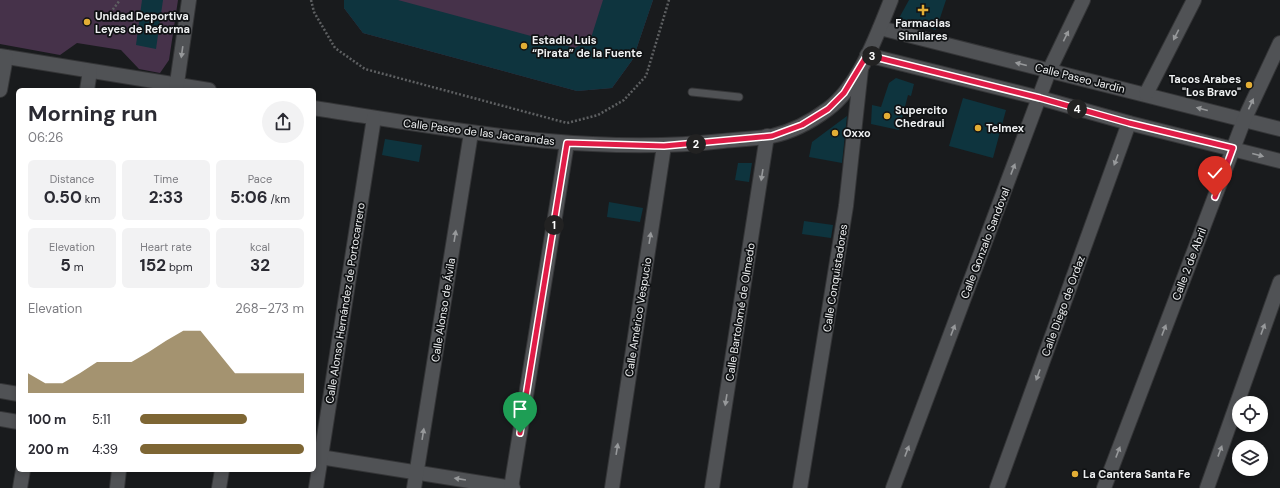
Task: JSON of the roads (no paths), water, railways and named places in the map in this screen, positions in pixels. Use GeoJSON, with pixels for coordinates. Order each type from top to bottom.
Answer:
{"type":"FeatureCollection","features":[{"type":"Feature","properties":{"kind":"street"},"geometry":{"type":"LineString","coordinates":[[176,87],[189,0]]}},
{"type":"Feature","properties":{"kind":"street","name":"Calle Paseo de las Jacarandas"},"geometry":{"type":"LineString","coordinates":[[316,108],[471,133],[567,143],[664,146],[767,136],[802,125],[828,109],[844,93],[864,61],[880,28],[891,0]]}},
{"type":"Feature","properties":{"kind":"street","name":"Calle Gonzalo Sandoval"},"geometry":{"type":"LineString","coordinates":[[894,488],[1049,71],[1083,0]]}},
{"type":"Feature","properties":{"kind":"street"},"geometry":{"type":"LineString","coordinates":[[1146,94],[1194,0]]}},
{"type":"Feature","properties":{"kind":"street","name":"Calle Paseo Jardín"},"geometry":{"type":"LineString","coordinates":[[880,28],[1280,129]]}},
{"type":"Feature","properties":{"kind":"street","name":"Calle 2 de Abril"},"geometry":{"type":"LineString","coordinates":[[1104,488],[1244,120],[1280,43]]}},
{"type":"Feature","properties":{"kind":"street"},"geometry":{"type":"LineString","coordinates":[[0,90],[3,56],[187,88]]}},
{"type":"Feature","properties":{"kind":"street"},"geometry":{"type":"LineString","coordinates":[[864,61],[1040,98],[1129,123],[1280,161]]}},
{"type":"Feature","properties":{"kind":"street","name":"Calle Conquistadores"},"geometry":{"type":"LineString","coordinates":[[800,488],[846,206],[864,61]]}},
{"type":"Feature","properties":{"kind":"street"},"geometry":{"type":"LineString","coordinates":[[87,88],[90,71]]}},
{"type":"Feature","properties":{"kind":"street","name":"Calle Alonso Hernández de Portocarrero"},"geometry":{"type":"LineString","coordinates":[[316,488],[317,456],[374,118]]}},
{"type":"Feature","properties":{"kind":"street","name":"Calle Diego de Ordaz"},"geometry":{"type":"LineString","coordinates":[[997,488],[1129,123]]}},
{"type":"Feature","properties":{"kind":"street","name":"Calle Alonso de Ávila"},"geometry":{"type":"LineString","coordinates":[[414,488],[471,133]]}},
{"type":"Feature","properties":{"kind":"street","name":"Calle Bartolomé de Olmedo"},"geometry":{"type":"LineString","coordinates":[[712,488],[767,136]]}},
{"type":"Feature","properties":{"kind":"street"},"geometry":{"type":"LineString","coordinates":[[317,456],[512,488],[567,143]]}},
{"type":"Feature","properties":{"kind":"street","name":"Calle Américo Vespucio"},"geometry":{"type":"LineString","coordinates":[[612,488],[664,146]]}},
{"type":"Feature","properties":{"kind":"street"},"geometry":{"type":"LineString","coordinates":[[1206,488],[1280,282]]}},
{"type":"Feature","properties":{"kind":"street"},"geometry":{"type":"LineString","coordinates":[[0,391],[16,394]]}},
{"type":"Feature","properties":{"kind":"street"},"geometry":{"type":"LineString","coordinates":[[0,420],[16,422]]}},
{"type":"Feature","properties":{"kind":"street"},"geometry":{"type":"LineString","coordinates":[[20,488],[24,472]]}},
{"type":"Feature","properties":{"kind":"street"},"geometry":{"type":"LineString","coordinates":[[116,488],[119,472]]}},
{"type":"Feature","properties":{"kind":"street"},"geometry":{"type":"LineString","coordinates":[[219,488],[222,472]]}},
{"type":"Feature","properties":{"kind":"lane"},"geometry":{"type":"LineString","coordinates":[[692,92],[739,97]]}},
{"type":"Feature","properties":{"kind":"place","name":"Farmacias Similares"},"geometry":{"type":"Point","coordinates":[923,10]}},
{"type":"Feature","properties":{"kind":"place","name":"Unidad Deportiva Leyes de Reforma"},"geometry":{"type":"Point","coordinates":[87,22]}},
{"type":"Feature","properties":{"kind":"place","name":"Estadio Luis “Pirata” de la Fuente"},"geometry":{"type":"Point","coordinates":[524,46]}},
{"type":"Feature","properties":{"kind":"place","name":"Tacos Arabes \"Los Bravo\""},"geometry":{"type":"Point","coordinates":[1249,85]}},
{"type":"Feature","properties":{"kind":"place","name":"Supercito Chedraui"},"geometry":{"type":"Point","coordinates":[887,116]}},
{"type":"Feature","properties":{"kind":"place","name":"Telmex"},"geometry":{"type":"Point","coordinates":[978,128]}},
{"type":"Feature","properties":{"kind":"place","name":"Oxxo"},"geometry":{"type":"Point","coordinates":[835,133]}},
{"type":"Feature","properties":{"kind":"place","name":"La Cantera Santa Fe"},"geometry":{"type":"Point","coordinates":[1075,474]}}]}
